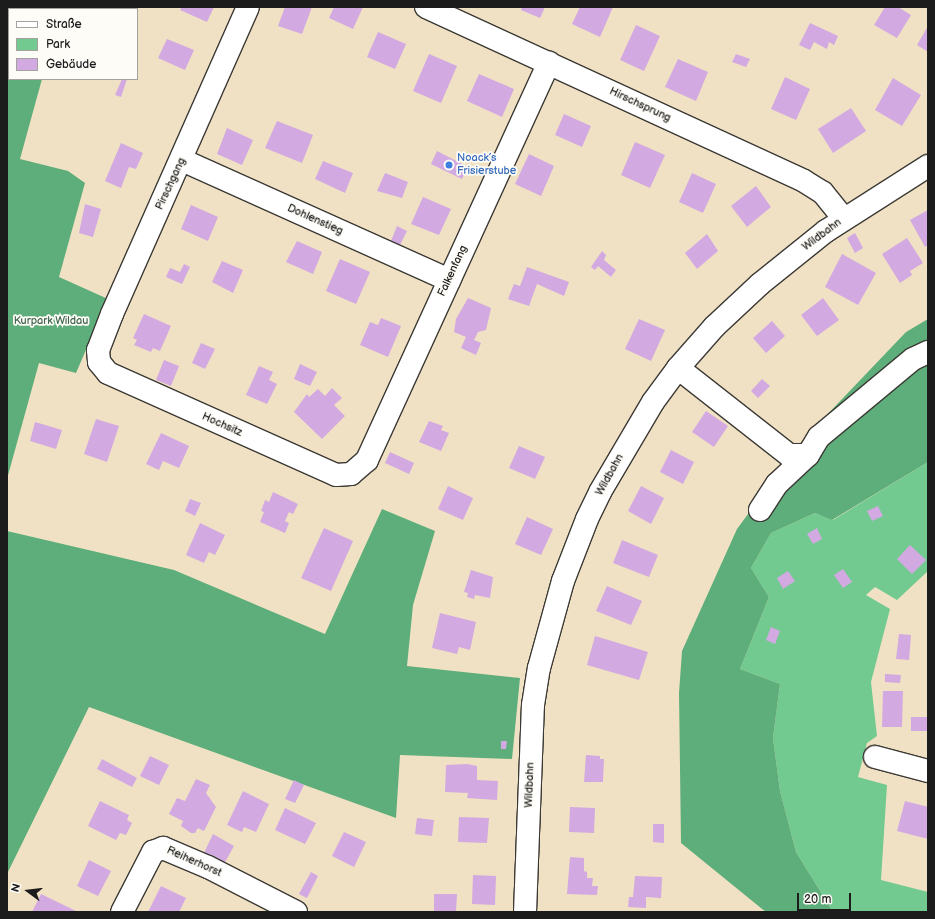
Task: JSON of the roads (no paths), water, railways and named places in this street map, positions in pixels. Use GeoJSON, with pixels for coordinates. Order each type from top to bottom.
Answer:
{"type":"FeatureCollection","features":[{"type":"Feature","properties":{"kind":"street","name":"Pirschgang"},"geometry":{"type":"LineString","coordinates":[[99,362],[98,350],[112,314],[182,160],[248,7]]}},
{"type":"Feature","properties":{"kind":"street","name":"Hirschsprung"},"geometry":{"type":"LineString","coordinates":[[426,7],[804,180],[823,194],[844,219]]}},
{"type":"Feature","properties":{"kind":"street","name":"Falkenfang"},"geometry":{"type":"LineString","coordinates":[[351,474],[367,460],[549,63]]}},
{"type":"Feature","properties":{"kind":"street","name":"Dohlenstieg"},"geometry":{"type":"LineString","coordinates":[[182,160],[449,280]]}},
{"type":"Feature","properties":{"kind":"street","name":"Wildbahn"},"geometry":{"type":"LineString","coordinates":[[525,912],[533,705],[539,668],[555,606],[575,547],[600,492],[641,421],[678,368],[714,326],[760,284],[844,219],[928,166]]}},
{"type":"Feature","properties":{"kind":"street"},"geometry":{"type":"LineString","coordinates":[[760,510],[777,484],[808,455],[819,437],[913,359],[928,352]]}},
{"type":"Feature","properties":{"kind":"street","name":"Hochsitz"},"geometry":{"type":"LineString","coordinates":[[99,362],[108,373],[209,420],[336,475],[351,474]]}},
{"type":"Feature","properties":{"kind":"street"},"geometry":{"type":"LineString","coordinates":[[678,368],[789,456],[808,455]]}},
{"type":"Feature","properties":{"kind":"street"},"geometry":{"type":"LineString","coordinates":[[875,757],[928,771]]}},
{"type":"Feature","properties":{"kind":"street","name":"Reiherhorst"},"geometry":{"type":"LineString","coordinates":[[122,912],[153,852],[163,848],[208,867],[296,912]]}},
{"type":"Feature","properties":{"kind":"place","name":"Noack´s Frisierstube"},"geometry":{"type":"Point","coordinates":[449,165]}},
{"type":"Feature","properties":{"kind":"park label","name":"Kurpark Wildau"},"geometry":{"type":"Point","coordinates":[51,321]}}]}
